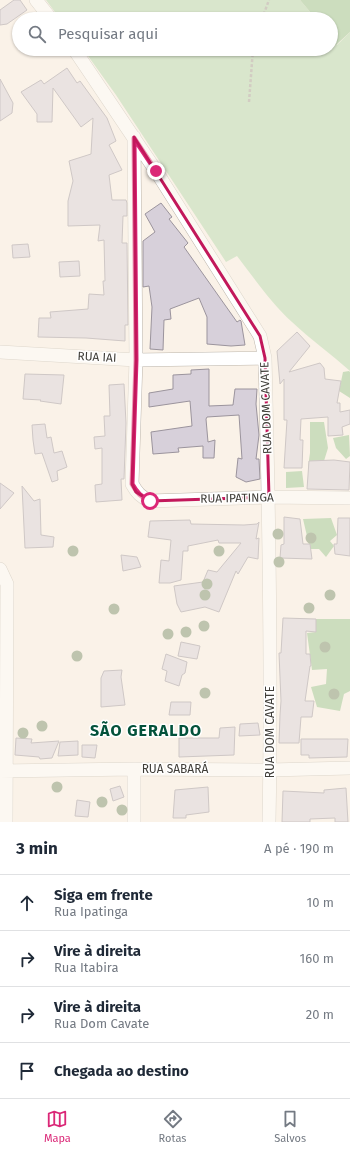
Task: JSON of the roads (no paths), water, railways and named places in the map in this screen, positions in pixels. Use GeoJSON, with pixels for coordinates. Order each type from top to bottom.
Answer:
{"type":"FeatureCollection","features":[{"type":"Feature","properties":{"kind":"street"},"geometry":{"type":"LineString","coordinates":[[36,0],[45,12]]}},
{"type":"Feature","properties":{"kind":"street","name":"RUA DOM CAVATE"},"geometry":{"type":"LineString","coordinates":[[79,56],[134,138],[260,336],[265,358],[268,497],[269,822]]}},
{"type":"Feature","properties":{"kind":"street"},"geometry":{"type":"LineString","coordinates":[[134,138],[136,360]]}},
{"type":"Feature","properties":{"kind":"street","name":"RUA IAI"},"geometry":{"type":"LineString","coordinates":[[0,352],[136,360],[265,358]]}},
{"type":"Feature","properties":{"kind":"street","name":"RUA IPATINGA"},"geometry":{"type":"LineString","coordinates":[[136,360],[132,484],[136,492],[144,498],[150,501],[268,497],[350,498]]}},
{"type":"Feature","properties":{"kind":"street"},"geometry":{"type":"LineString","coordinates":[[0,568],[7,584],[4,771],[6,822]]}},
{"type":"Feature","properties":{"kind":"street","name":"RUA SABARÁ"},"geometry":{"type":"LineString","coordinates":[[4,771],[134,769],[270,770],[350,768]]}},
{"type":"Feature","properties":{"kind":"street"},"geometry":{"type":"LineString","coordinates":[[134,769],[134,822]]}},
{"type":"Feature","properties":{"kind":"district","name":"SÃO GERALDO"},"geometry":{"type":"Point","coordinates":[146,730]}}]}
